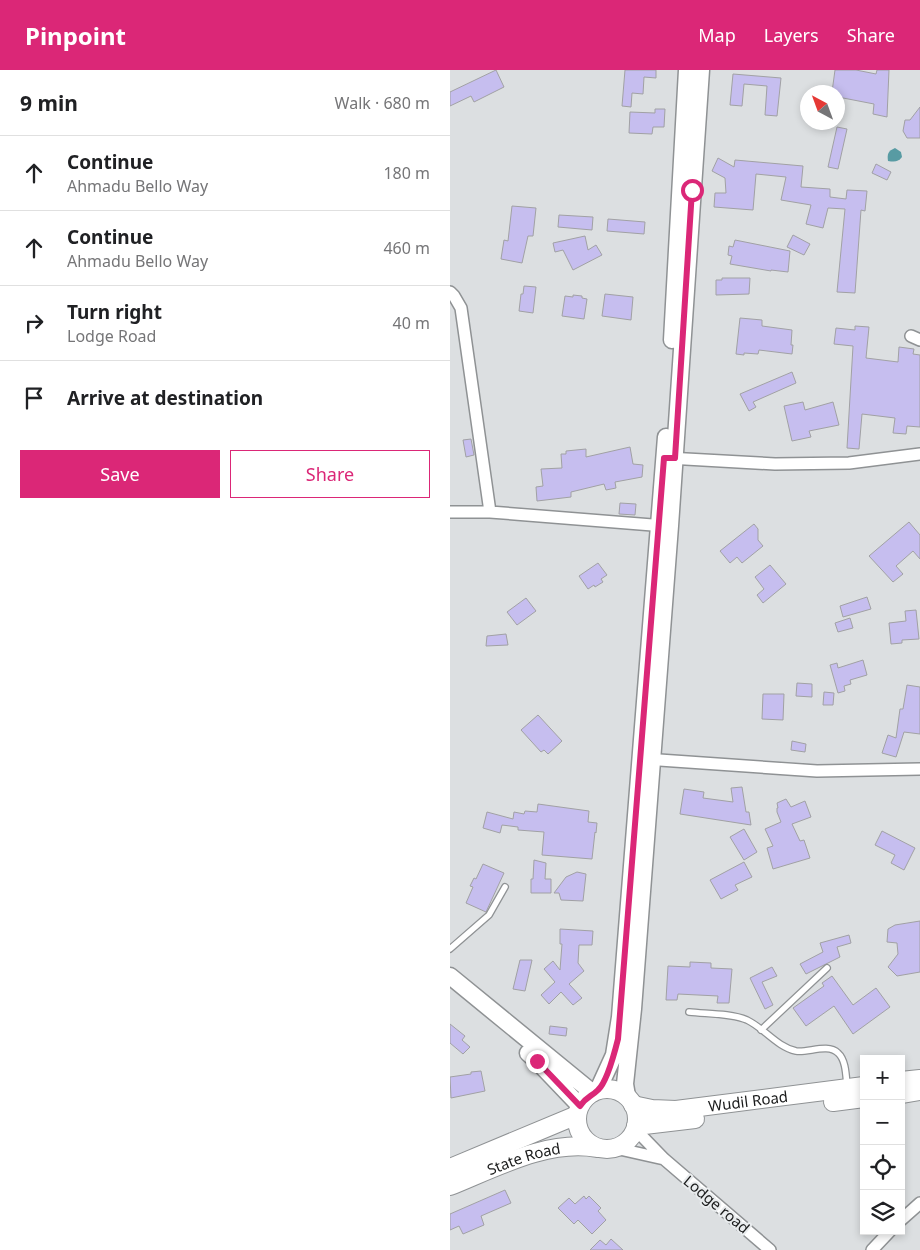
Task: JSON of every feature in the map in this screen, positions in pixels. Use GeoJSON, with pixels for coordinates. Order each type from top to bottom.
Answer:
{"type":"FeatureCollection","features":[{"type":"Feature","properties":{"kind":"main road"},"geometry":{"type":"LineString","coordinates":[[670,458],[673,336],[687,70]]}},
{"type":"Feature","properties":{"kind":"main road"},"geometry":{"type":"LineString","coordinates":[[630,1100],[618,1091],[608,1089],[595,1092],[586,1098],[579,1110],[577,1123],[585,1139],[607,1148],[623,1144],[636,1128],[637,1115],[630,1100],[625,1077],[633,1008],[640,840],[646,759],[701,70]]}},
{"type":"Feature","properties":{"kind":"main road"},"geometry":{"type":"LineString","coordinates":[[595,1092],[614,1055],[618,1039],[640,840]]}},
{"type":"Feature","properties":{"kind":"main road"},"geometry":{"type":"LineString","coordinates":[[450,976],[595,1092]]}},
{"type":"Feature","properties":{"kind":"main road"},"geometry":{"type":"LineString","coordinates":[[450,990],[537,1061],[579,1110]]}},
{"type":"Feature","properties":{"kind":"main road"},"geometry":{"type":"LineString","coordinates":[[905,1081],[920,1079]]}},
{"type":"Feature","properties":{"kind":"main road","name":"Wudil Road"},"geometry":{"type":"LineString","coordinates":[[630,1100],[652,1109],[676,1110],[856,1087]]}},
{"type":"Feature","properties":{"kind":"main road"},"geometry":{"type":"LineString","coordinates":[[905,1094],[920,1092]]}},
{"type":"Feature","properties":{"kind":"main road","name":"Wudil Road"},"geometry":{"type":"LineString","coordinates":[[636,1128],[860,1099]]}},
{"type":"Feature","properties":{"kind":"main road","name":"State Road"},"geometry":{"type":"LineString","coordinates":[[450,1168],[579,1110]]}},
{"type":"Feature","properties":{"kind":"main road","name":"State Road"},"geometry":{"type":"LineString","coordinates":[[450,1186],[545,1150],[584,1145],[607,1148]]}},
{"type":"Feature","properties":{"kind":"street"},"geometry":{"type":"LineString","coordinates":[[450,292],[461,308],[490,512]]}},
{"type":"Feature","properties":{"kind":"street"},"geometry":{"type":"LineString","coordinates":[[670,458],[775,464],[849,463],[920,454]]}},
{"type":"Feature","properties":{"kind":"street"},"geometry":{"type":"LineString","coordinates":[[450,512],[490,512],[665,526]]}},
{"type":"Feature","properties":{"kind":"street"},"geometry":{"type":"LineString","coordinates":[[646,759],[817,771],[920,769]]}},
{"type":"Feature","properties":{"kind":"street","name":"Lodge road"},"geometry":{"type":"LineString","coordinates":[[636,1128],[664,1159],[770,1250]]}},
{"type":"Feature","properties":{"kind":"street"},"geometry":{"type":"LineString","coordinates":[[607,1148],[664,1159]]}},
{"type":"Feature","properties":{"kind":"street"},"geometry":{"type":"LineString","coordinates":[[905,1216],[920,1203]]}},
{"type":"Feature","properties":{"kind":"street"},"geometry":{"type":"LineString","coordinates":[[886,1235],[876,1246],[888,1250]]}},
{"type":"Feature","properties":{"kind":"lane"},"geometry":{"type":"LineString","coordinates":[[450,949],[489,915],[505,887]]}},
{"type":"Feature","properties":{"kind":"lane"},"geometry":{"type":"LineString","coordinates":[[761,1030],[827,968]]}},
{"type":"Feature","properties":{"kind":"lane"},"geometry":{"type":"LineString","coordinates":[[689,1012],[738,1017],[748,1021],[784,1046],[796,1051],[832,1049],[838,1052],[856,1087]]}},
{"type":"Feature","properties":{"kind":"water"},"geometry":{"type":"Polygon","coordinates":[[[895,148],[901,152],[902,157],[896,161],[888,161],[888,153],[895,148]]]}},
{"type":"Feature","properties":{"kind":"building"},"geometry":{"type":"Polygon","coordinates":[[[496,70],[504,87],[474,102],[471,96],[450,106],[450,92],[496,70]]]}},
{"type":"Feature","properties":{"kind":"building"},"geometry":{"type":"Polygon","coordinates":[[[625,70],[656,70],[656,78],[644,77],[643,94],[632,93],[631,107],[622,106],[625,70]]]}},
{"type":"Feature","properties":{"kind":"building"},"geometry":{"type":"Polygon","coordinates":[[[835,70],[856,70],[876,74],[877,70],[889,70],[887,117],[873,114],[874,104],[845,98],[845,85],[833,85],[835,70]]]}},
{"type":"Feature","properties":{"kind":"building"},"geometry":{"type":"Polygon","coordinates":[[[733,74],[781,78],[777,116],[765,115],[767,86],[744,84],[742,106],[730,105],[733,74]]]}},
{"type":"Feature","properties":{"kind":"building"},"geometry":{"type":"Polygon","coordinates":[[[920,107],[920,138],[907,138],[903,131],[905,120],[910,120],[920,107]]]}},
{"type":"Feature","properties":{"kind":"building"},"geometry":{"type":"Polygon","coordinates":[[[655,109],[665,109],[664,127],[653,127],[652,134],[629,133],[630,112],[655,113],[655,109]]]}},
{"type":"Feature","properties":{"kind":"building"},"geometry":{"type":"Polygon","coordinates":[[[847,129],[838,169],[828,167],[836,130],[847,129]]]}},
{"type":"Feature","properties":{"kind":"building"},"geometry":{"type":"Polygon","coordinates":[[[718,158],[734,167],[735,160],[803,166],[801,187],[830,189],[830,197],[846,199],[847,190],[867,191],[865,211],[861,210],[855,293],[837,292],[845,209],[828,208],[823,228],[806,224],[811,205],[781,200],[786,177],[756,174],[753,210],[714,207],[715,193],[726,193],[725,178],[712,171],[718,158]]]}},
{"type":"Feature","properties":{"kind":"building"},"geometry":{"type":"Polygon","coordinates":[[[876,164],[891,172],[887,180],[872,173],[876,164]]]}},
{"type":"Feature","properties":{"kind":"building"},"geometry":{"type":"Polygon","coordinates":[[[512,206],[536,208],[533,236],[528,236],[522,263],[501,259],[504,240],[508,241],[512,206]]]}},
{"type":"Feature","properties":{"kind":"building"},"geometry":{"type":"Polygon","coordinates":[[[559,215],[593,217],[592,230],[558,227],[559,215]]]}},
{"type":"Feature","properties":{"kind":"building"},"geometry":{"type":"Polygon","coordinates":[[[608,219],[645,222],[644,234],[607,231],[608,219]]]}},
{"type":"Feature","properties":{"kind":"building"},"geometry":{"type":"Polygon","coordinates":[[[793,235],[810,244],[804,255],[787,247],[793,235]]]}},
{"type":"Feature","properties":{"kind":"building"},"geometry":{"type":"Polygon","coordinates":[[[585,236],[588,250],[596,245],[602,255],[573,270],[563,250],[555,252],[553,243],[585,236]]]}},
{"type":"Feature","properties":{"kind":"building"},"geometry":{"type":"Polygon","coordinates":[[[735,240],[790,251],[788,272],[730,264],[732,256],[728,255],[729,246],[733,247],[735,240]]]}},
{"type":"Feature","properties":{"kind":"building"},"geometry":{"type":"Polygon","coordinates":[[[722,278],[750,278],[749,294],[716,295],[716,280],[722,280],[722,278]]]}},
{"type":"Feature","properties":{"kind":"building"},"geometry":{"type":"Polygon","coordinates":[[[524,286],[536,287],[533,313],[519,311],[524,286]]]}},
{"type":"Feature","properties":{"kind":"building"},"geometry":{"type":"Polygon","coordinates":[[[605,294],[633,297],[631,320],[602,316],[605,294]]]}},
{"type":"Feature","properties":{"kind":"building"},"geometry":{"type":"Polygon","coordinates":[[[573,295],[582,296],[582,298],[587,299],[584,319],[562,316],[565,296],[573,297],[573,295]]]}},
{"type":"Feature","properties":{"kind":"building"},"geometry":{"type":"Polygon","coordinates":[[[740,318],[762,320],[762,326],[792,330],[792,354],[759,350],[758,354],[736,354],[740,318]]]}},
{"type":"Feature","properties":{"kind":"building"},"geometry":{"type":"Polygon","coordinates":[[[855,326],[869,327],[866,358],[898,362],[899,347],[914,349],[913,354],[920,355],[920,427],[907,426],[906,434],[893,433],[895,418],[862,414],[859,449],[847,448],[853,346],[834,344],[836,328],[855,330],[855,326]]]}},
{"type":"Feature","properties":{"kind":"building"},"geometry":{"type":"Polygon","coordinates":[[[792,372],[796,383],[753,402],[756,407],[749,411],[740,394],[792,372]]]}},
{"type":"Feature","properties":{"kind":"building"},"geometry":{"type":"Polygon","coordinates":[[[803,402],[805,410],[833,402],[839,425],[809,431],[811,437],[792,441],[784,406],[803,402]]]}},
{"type":"Feature","properties":{"kind":"building"},"geometry":{"type":"Polygon","coordinates":[[[471,439],[474,455],[466,457],[463,440],[471,439]]]}},
{"type":"Feature","properties":{"kind":"building"},"geometry":{"type":"Polygon","coordinates":[[[630,447],[633,464],[643,465],[642,477],[615,482],[616,488],[606,490],[604,484],[571,492],[571,497],[537,501],[536,487],[543,486],[541,469],[562,468],[561,454],[566,454],[566,451],[586,449],[586,457],[630,447]]]}},
{"type":"Feature","properties":{"kind":"building"},"geometry":{"type":"Polygon","coordinates":[[[620,503],[636,504],[635,515],[619,514],[620,503]]]}},
{"type":"Feature","properties":{"kind":"building"},"geometry":{"type":"Polygon","coordinates":[[[909,522],[920,535],[920,559],[913,551],[896,566],[903,574],[893,582],[869,556],[909,522]]]}},
{"type":"Feature","properties":{"kind":"building"},"geometry":{"type":"Polygon","coordinates":[[[754,524],[758,529],[758,540],[763,546],[742,563],[737,557],[730,563],[720,551],[754,524]]]}},
{"type":"Feature","properties":{"kind":"building"},"geometry":{"type":"Polygon","coordinates":[[[598,563],[607,575],[601,579],[603,582],[588,589],[579,576],[598,563]]]}},
{"type":"Feature","properties":{"kind":"building"},"geometry":{"type":"Polygon","coordinates":[[[770,565],[786,584],[763,603],[757,595],[764,589],[755,577],[770,565]]]}},
{"type":"Feature","properties":{"kind":"building"},"geometry":{"type":"Polygon","coordinates":[[[867,597],[871,609],[843,617],[840,606],[867,597]]]}},
{"type":"Feature","properties":{"kind":"building"},"geometry":{"type":"Polygon","coordinates":[[[526,598],[536,611],[517,625],[507,612],[526,598]]]}},
{"type":"Feature","properties":{"kind":"building"},"geometry":{"type":"Polygon","coordinates":[[[916,610],[919,639],[902,640],[902,643],[891,644],[889,623],[906,621],[905,611],[916,610]]]}},
{"type":"Feature","properties":{"kind":"building"},"geometry":{"type":"Polygon","coordinates":[[[850,618],[853,628],[838,632],[835,623],[850,618]]]}},
{"type":"Feature","properties":{"kind":"building"},"geometry":{"type":"Polygon","coordinates":[[[506,634],[508,645],[486,646],[487,636],[506,634]]]}},
{"type":"Feature","properties":{"kind":"building"},"geometry":{"type":"Polygon","coordinates":[[[863,660],[867,675],[850,680],[851,684],[844,686],[845,691],[838,693],[830,665],[837,663],[838,668],[863,660]]]}},
{"type":"Feature","properties":{"kind":"building"},"geometry":{"type":"Polygon","coordinates":[[[797,683],[812,684],[812,697],[796,696],[797,683]]]}},
{"type":"Feature","properties":{"kind":"building"},"geometry":{"type":"Polygon","coordinates":[[[907,685],[920,687],[920,734],[904,732],[896,757],[882,753],[888,735],[896,738],[900,709],[903,709],[907,685]]]}},
{"type":"Feature","properties":{"kind":"building"},"geometry":{"type":"Polygon","coordinates":[[[824,692],[834,693],[833,705],[823,705],[824,692]]]}},
{"type":"Feature","properties":{"kind":"building"},"geometry":{"type":"Polygon","coordinates":[[[763,694],[784,694],[783,720],[762,719],[763,694]]]}},
{"type":"Feature","properties":{"kind":"building"},"geometry":{"type":"Polygon","coordinates":[[[538,715],[562,741],[548,754],[544,750],[541,752],[521,730],[538,715]]]}},
{"type":"Feature","properties":{"kind":"building"},"geometry":{"type":"Polygon","coordinates":[[[792,741],[806,744],[805,752],[791,750],[792,741]]]}},
{"type":"Feature","properties":{"kind":"building"},"geometry":{"type":"Polygon","coordinates":[[[742,787],[746,812],[749,812],[751,825],[680,814],[684,789],[704,792],[703,798],[733,802],[731,788],[742,787]]]}},
{"type":"Feature","properties":{"kind":"building"},"geometry":{"type":"Polygon","coordinates":[[[786,799],[791,807],[805,801],[811,817],[792,824],[800,841],[804,840],[810,858],[773,869],[767,848],[773,846],[765,829],[781,822],[777,812],[777,803],[786,799]]]}},
{"type":"Feature","properties":{"kind":"building"},"geometry":{"type":"Polygon","coordinates":[[[538,804],[589,811],[588,822],[597,823],[592,859],[542,855],[544,832],[518,830],[518,827],[502,825],[500,833],[483,828],[487,812],[513,819],[514,812],[524,814],[525,811],[537,812],[538,804]]]}},
{"type":"Feature","properties":{"kind":"building"},"geometry":{"type":"Polygon","coordinates":[[[744,829],[757,852],[744,860],[730,837],[744,829]]]}},
{"type":"Feature","properties":{"kind":"building"},"geometry":{"type":"Polygon","coordinates":[[[882,831],[915,848],[904,870],[891,863],[895,855],[875,845],[882,831]]]}},
{"type":"Feature","properties":{"kind":"building"},"geometry":{"type":"Polygon","coordinates":[[[534,860],[546,863],[545,879],[551,879],[551,893],[531,893],[534,860]]]}},
{"type":"Feature","properties":{"kind":"building"},"geometry":{"type":"Polygon","coordinates":[[[744,862],[752,877],[735,885],[738,890],[721,899],[710,880],[744,862]]]}},
{"type":"Feature","properties":{"kind":"building"},"geometry":{"type":"Polygon","coordinates":[[[483,864],[504,873],[486,912],[466,903],[473,887],[470,886],[474,878],[476,879],[483,864]]]}},
{"type":"Feature","properties":{"kind":"building"},"geometry":{"type":"Polygon","coordinates":[[[577,872],[586,874],[583,901],[561,900],[559,893],[554,893],[566,877],[577,872]]]}},
{"type":"Feature","properties":{"kind":"building"},"geometry":{"type":"Polygon","coordinates":[[[920,921],[920,972],[897,976],[888,967],[898,954],[897,943],[887,942],[888,929],[895,925],[920,921]]]}},
{"type":"Feature","properties":{"kind":"building"},"geometry":{"type":"Polygon","coordinates":[[[560,929],[593,931],[592,945],[579,945],[578,963],[584,971],[569,984],[582,998],[573,1005],[561,992],[549,1004],[541,995],[555,982],[544,969],[553,961],[560,970],[562,944],[560,944],[560,929]]]}},
{"type":"Feature","properties":{"kind":"building"},"geometry":{"type":"Polygon","coordinates":[[[849,935],[851,943],[837,947],[840,957],[806,974],[800,964],[823,952],[820,943],[849,935]]]}},
{"type":"Feature","properties":{"kind":"building"},"geometry":{"type":"Polygon","coordinates":[[[520,960],[532,960],[525,991],[513,989],[520,960]]]}},
{"type":"Feature","properties":{"kind":"building"},"geometry":{"type":"Polygon","coordinates":[[[690,962],[711,963],[711,968],[732,969],[729,1003],[717,1003],[718,996],[678,994],[677,1000],[666,1000],[668,966],[690,967],[690,962]]]}},
{"type":"Feature","properties":{"kind":"building"},"geometry":{"type":"Polygon","coordinates":[[[772,967],[777,976],[762,982],[773,1005],[765,1009],[750,978],[772,967]]]}},
{"type":"Feature","properties":{"kind":"building"},"geometry":{"type":"Polygon","coordinates":[[[832,976],[853,1005],[876,988],[890,1007],[853,1034],[834,1006],[806,1026],[793,1008],[824,986],[822,983],[832,976]]]}},
{"type":"Feature","properties":{"kind":"building"},"geometry":{"type":"Polygon","coordinates":[[[450,1024],[465,1036],[462,1040],[470,1047],[463,1054],[450,1043],[450,1024]]]}},
{"type":"Feature","properties":{"kind":"building"},"geometry":{"type":"Polygon","coordinates":[[[550,1026],[567,1028],[566,1036],[549,1034],[550,1026]]]}},
{"type":"Feature","properties":{"kind":"building"},"geometry":{"type":"Polygon","coordinates":[[[481,1071],[485,1091],[451,1098],[450,1077],[481,1071]]]}},
{"type":"Feature","properties":{"kind":"building"},"geometry":{"type":"Polygon","coordinates":[[[505,1190],[511,1203],[481,1216],[484,1225],[463,1234],[459,1226],[450,1230],[450,1214],[505,1190]]]}},
{"type":"Feature","properties":{"kind":"building"},"geometry":{"type":"Polygon","coordinates":[[[584,1196],[586,1199],[589,1196],[601,1208],[598,1211],[606,1220],[592,1234],[578,1220],[574,1224],[558,1208],[569,1198],[575,1204],[584,1196]]]}},
{"type":"Feature","properties":{"kind":"building"},"geometry":{"type":"Polygon","coordinates":[[[611,1239],[623,1250],[590,1250],[600,1240],[606,1245],[611,1239]]]}},
{"type":"Feature","properties":{"kind":"route"},"geometry":{"type":"LineString","coordinates":[[537,1061],[580,1106],[586,1098],[598,1090],[604,1080],[618,1039],[664,458],[675,458],[692,190]]}}]}
